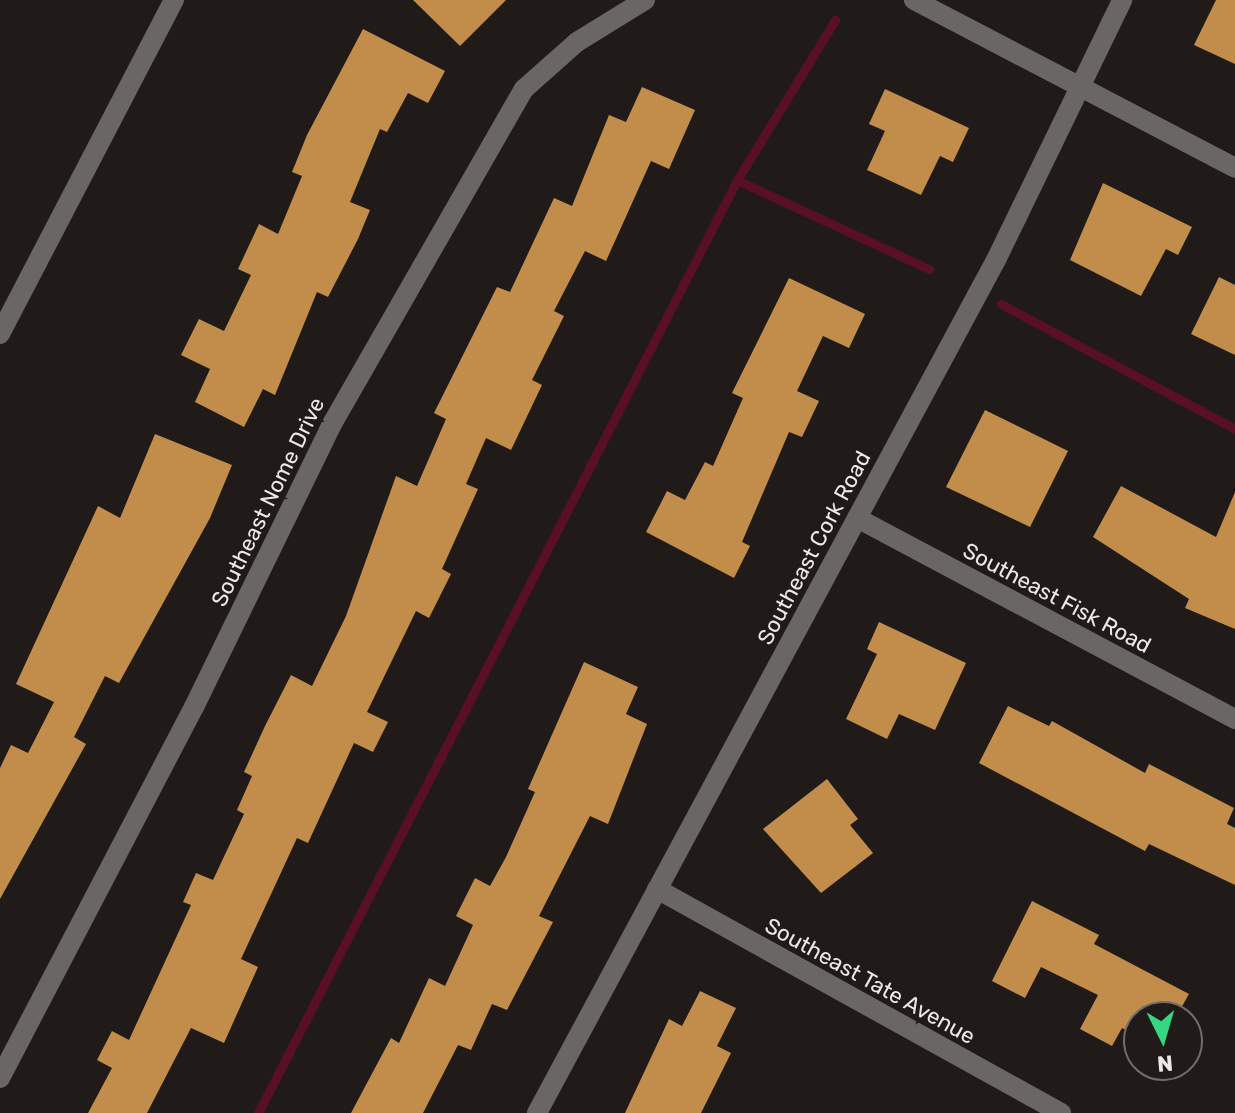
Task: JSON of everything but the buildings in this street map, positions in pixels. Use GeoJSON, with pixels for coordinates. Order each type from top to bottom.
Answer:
{"type":"FeatureCollection","features":[{"type":"Feature","properties":{"kind":"street"},"geometry":{"type":"LineString","coordinates":[[0,334],[174,0]]}},
{"type":"Feature","properties":{"kind":"street","name":"Southeast Nome Drive"},"geometry":{"type":"LineString","coordinates":[[0,1078],[194,707],[332,424],[524,89],[577,42],[645,0]]}},
{"type":"Feature","properties":{"kind":"street"},"geometry":{"type":"LineString","coordinates":[[914,0],[1235,168]]}},
{"type":"Feature","properties":{"kind":"street","name":"Southeast Cork Road"},"geometry":{"type":"LineString","coordinates":[[537,1113],[857,518],[1080,88],[1122,0]]}},
{"type":"Feature","properties":{"kind":"street","name":"Southeast Fisk Road"},"geometry":{"type":"LineString","coordinates":[[857,518],[1235,719]]}},
{"type":"Feature","properties":{"kind":"street","name":"Southeast Tate Avenue"},"geometry":{"type":"LineString","coordinates":[[657,889],[1024,1104],[1061,1113]]}},
{"type":"Feature","properties":{"kind":"waterway"},"geometry":{"type":"LineString","coordinates":[[258,1113],[737,180],[835,20]]}},
{"type":"Feature","properties":{"kind":"waterway"},"geometry":{"type":"LineString","coordinates":[[737,180],[929,269]]}},
{"type":"Feature","properties":{"kind":"waterway"},"geometry":{"type":"LineString","coordinates":[[1001,304],[1235,429]]}}]}
